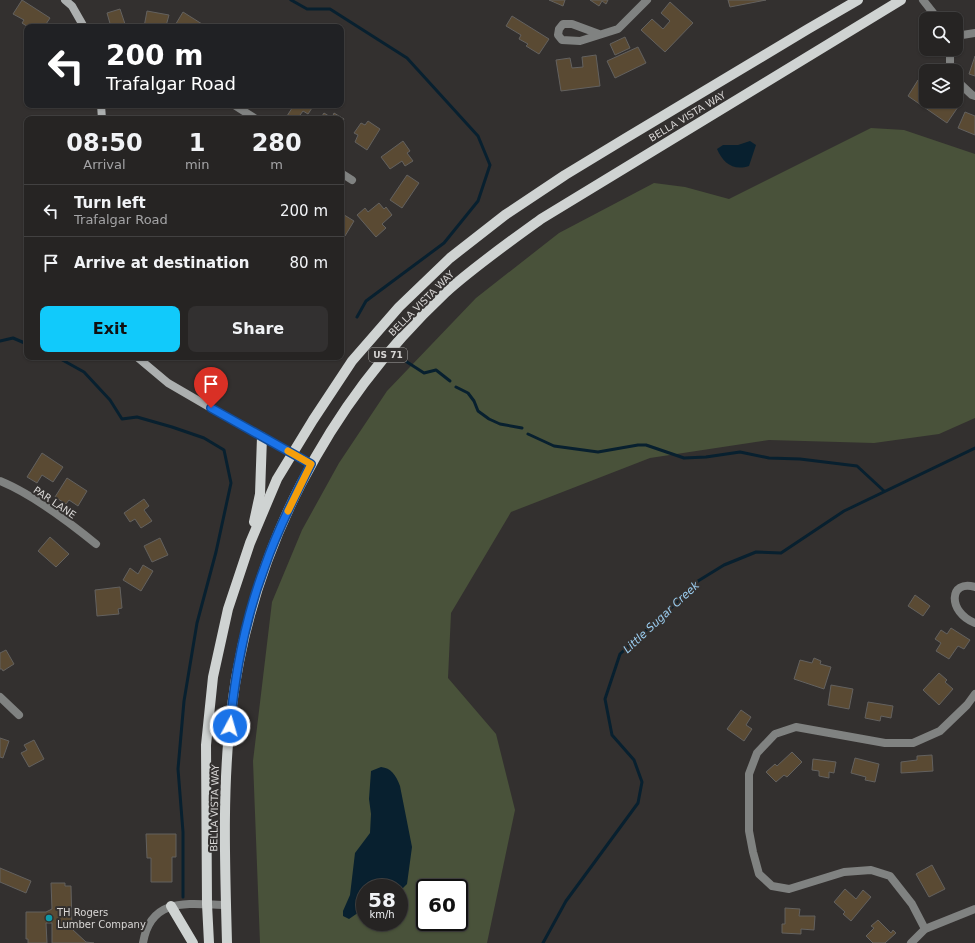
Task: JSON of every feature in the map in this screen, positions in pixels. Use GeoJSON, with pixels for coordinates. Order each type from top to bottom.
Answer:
{"type":"FeatureCollection","features":[{"type":"Feature","properties":{"kind":"main road","name":"BELLA VISTA WAY"},"geometry":{"type":"LineString","coordinates":[[209,943],[207,904],[206,745],[213,677],[228,609],[250,543],[277,479],[292,453],[352,361],[399,307],[457,252],[505,215],[565,175],[858,0]]}},
{"type":"Feature","properties":{"kind":"main road","name":"BELLA VISTA WAY"},"geometry":{"type":"LineString","coordinates":[[227,943],[226,765],[231,714],[245,633],[264,567],[292,503],[311,464],[334,426],[364,383],[403,336],[446,293],[484,259],[541,219],[902,0]]}},
{"type":"Feature","properties":{"kind":"main road"},"geometry":{"type":"LineString","coordinates":[[250,543],[260,494],[262,437]]}},
{"type":"Feature","properties":{"kind":"main road"},"geometry":{"type":"LineString","coordinates":[[171,906],[193,943]]}},
{"type":"Feature","properties":{"kind":"street"},"geometry":{"type":"LineString","coordinates":[[65,0],[72,6],[82,24]]}},
{"type":"Feature","properties":{"kind":"street"},"geometry":{"type":"LineString","coordinates":[[599,34],[618,29],[646,0]]}},
{"type":"Feature","properties":{"kind":"street"},"geometry":{"type":"LineString","coordinates":[[923,0],[932,12]]}},
{"type":"Feature","properties":{"kind":"street"},"geometry":{"type":"LineString","coordinates":[[963,35],[975,33]]}},
{"type":"Feature","properties":{"kind":"street"},"geometry":{"type":"LineString","coordinates":[[963,87],[975,96]]}},
{"type":"Feature","properties":{"kind":"street"},"geometry":{"type":"LineString","coordinates":[[239,108],[251,116]]}},
{"type":"Feature","properties":{"kind":"street"},"geometry":{"type":"LineString","coordinates":[[344,175],[352,180]]}},
{"type":"Feature","properties":{"kind":"street"},"geometry":{"type":"LineString","coordinates":[[141,360],[168,382],[311,464]]}},
{"type":"Feature","properties":{"kind":"street","name":"PAR LANE"},"geometry":{"type":"LineString","coordinates":[[0,481],[16,488],[96,544]]}},
{"type":"Feature","properties":{"kind":"street"},"geometry":{"type":"LineString","coordinates":[[975,587],[965,585],[958,589],[954,602],[962,616],[975,623]]}},
{"type":"Feature","properties":{"kind":"street"},"geometry":{"type":"LineString","coordinates":[[925,929],[912,904],[890,876],[871,870],[844,872],[789,889],[772,886],[759,874],[753,852],[749,831],[749,774],[758,753],[775,734],[796,726],[884,743],[913,743],[940,731],[967,706],[975,694]]}},
{"type":"Feature","properties":{"kind":"street"},"geometry":{"type":"LineString","coordinates":[[0,697],[19,715]]}},
{"type":"Feature","properties":{"kind":"street"},"geometry":{"type":"LineString","coordinates":[[143,943],[145,933],[154,915],[171,906],[188,904],[226,905]]}},
{"type":"Feature","properties":{"kind":"street"},"geometry":{"type":"LineString","coordinates":[[911,943],[925,929],[975,909]]}},
{"type":"Feature","properties":{"kind":"green space"},"geometry":{"type":"Polygon","coordinates":[[[871,128],[904,130],[975,154],[975,418],[939,434],[874,443],[769,440],[650,458],[511,512],[451,613],[448,678],[496,734],[515,810],[487,943],[260,943],[253,761],[272,602],[302,530],[339,463],[387,391],[476,298],[559,233],[654,183],[685,187],[729,199],[871,128]]]}},
{"type":"Feature","properties":{"kind":"water"},"geometry":{"type":"Polygon","coordinates":[[[750,141],[756,145],[749,166],[733,167],[729,165],[719,154],[717,149],[723,145],[738,145],[750,141]]]}},
{"type":"Feature","properties":{"kind":"water"},"geometry":{"type":"Polygon","coordinates":[[[381,767],[388,769],[393,773],[400,786],[412,847],[408,879],[356,879],[356,914],[349,919],[343,916],[343,911],[350,895],[355,853],[370,833],[371,814],[369,799],[371,771],[381,767]]]}},
{"type":"Feature","properties":{"kind":"building"},"geometry":{"type":"Polygon","coordinates":[[[22,0],[50,18],[46,24],[24,24],[22,23],[24,20],[13,14],[22,0]]]}},
{"type":"Feature","properties":{"kind":"building"},"geometry":{"type":"Polygon","coordinates":[[[549,0],[565,0],[563,6],[549,0]]]}},
{"type":"Feature","properties":{"kind":"building"},"geometry":{"type":"Polygon","coordinates":[[[590,0],[608,0],[606,4],[602,1],[599,6],[590,0]]]}},
{"type":"Feature","properties":{"kind":"building"},"geometry":{"type":"Polygon","coordinates":[[[728,0],[766,0],[730,7],[728,0]]]}},
{"type":"Feature","properties":{"kind":"building"},"geometry":{"type":"Polygon","coordinates":[[[670,2],[693,23],[665,52],[641,30],[652,19],[663,29],[670,21],[661,13],[670,2]]]}},
{"type":"Feature","properties":{"kind":"building"},"geometry":{"type":"Polygon","coordinates":[[[120,9],[125,24],[110,24],[107,13],[120,9]]]}},
{"type":"Feature","properties":{"kind":"building"},"geometry":{"type":"Polygon","coordinates":[[[147,11],[169,15],[167,24],[145,24],[147,11]]]}},
{"type":"Feature","properties":{"kind":"building"},"geometry":{"type":"Polygon","coordinates":[[[183,12],[202,24],[176,24],[183,12]]]}},
{"type":"Feature","properties":{"kind":"building"},"geometry":{"type":"Polygon","coordinates":[[[512,16],[549,39],[539,54],[526,46],[528,44],[519,39],[521,35],[506,26],[512,16]]]}},
{"type":"Feature","properties":{"kind":"building"},"geometry":{"type":"Polygon","coordinates":[[[625,37],[630,48],[615,55],[610,44],[625,37]]]}},
{"type":"Feature","properties":{"kind":"building"},"geometry":{"type":"Polygon","coordinates":[[[638,47],[646,63],[615,78],[607,61],[638,47]]]}},
{"type":"Feature","properties":{"kind":"building"},"geometry":{"type":"Polygon","coordinates":[[[596,55],[600,86],[561,91],[556,60],[570,58],[572,68],[583,67],[582,57],[596,55]]]}},
{"type":"Feature","properties":{"kind":"building"},"geometry":{"type":"Polygon","coordinates":[[[975,56],[975,76],[969,74],[975,56]]]}},
{"type":"Feature","properties":{"kind":"building"},"geometry":{"type":"Polygon","coordinates":[[[918,80],[919,104],[908,96],[918,80]]]}},
{"type":"Feature","properties":{"kind":"building"},"geometry":{"type":"Polygon","coordinates":[[[292,108],[312,108],[308,114],[303,111],[299,116],[287,116],[292,108]]]}},
{"type":"Feature","properties":{"kind":"building"},"geometry":{"type":"Polygon","coordinates":[[[925,108],[957,108],[947,123],[925,108]]]}},
{"type":"Feature","properties":{"kind":"building"},"geometry":{"type":"Polygon","coordinates":[[[965,112],[975,116],[975,135],[958,128],[965,112]]]}},
{"type":"Feature","properties":{"kind":"building"},"geometry":{"type":"Polygon","coordinates":[[[324,113],[329,116],[322,116],[324,113]]]}},
{"type":"Feature","properties":{"kind":"building"},"geometry":{"type":"Polygon","coordinates":[[[368,121],[380,129],[367,150],[355,142],[358,135],[354,133],[361,123],[365,125],[368,121]]]}},
{"type":"Feature","properties":{"kind":"building"},"geometry":{"type":"Polygon","coordinates":[[[403,141],[410,151],[407,153],[413,161],[405,166],[402,161],[390,169],[381,157],[403,141]]]}},
{"type":"Feature","properties":{"kind":"building"},"geometry":{"type":"Polygon","coordinates":[[[407,175],[419,183],[402,208],[390,200],[407,175]]]}},
{"type":"Feature","properties":{"kind":"building"},"geometry":{"type":"Polygon","coordinates":[[[379,203],[384,209],[386,207],[392,215],[382,224],[386,228],[376,237],[357,215],[365,208],[368,212],[379,203]]]}},
{"type":"Feature","properties":{"kind":"building"},"geometry":{"type":"Polygon","coordinates":[[[344,215],[354,221],[344,236],[344,215]]]}},
{"type":"Feature","properties":{"kind":"building"},"geometry":{"type":"Polygon","coordinates":[[[42,453],[63,467],[53,482],[42,475],[37,483],[27,477],[42,453]]]}},
{"type":"Feature","properties":{"kind":"building"},"geometry":{"type":"Polygon","coordinates":[[[67,478],[87,491],[78,506],[69,500],[66,504],[55,497],[67,478]]]}},
{"type":"Feature","properties":{"kind":"building"},"geometry":{"type":"Polygon","coordinates":[[[144,499],[149,506],[144,510],[152,521],[141,528],[135,519],[130,522],[124,513],[144,499]]]}},
{"type":"Feature","properties":{"kind":"building"},"geometry":{"type":"Polygon","coordinates":[[[50,537],[69,554],[56,567],[38,551],[50,537]]]}},
{"type":"Feature","properties":{"kind":"building"},"geometry":{"type":"Polygon","coordinates":[[[160,538],[168,555],[152,562],[144,546],[160,538]]]}},
{"type":"Feature","properties":{"kind":"building"},"geometry":{"type":"Polygon","coordinates":[[[143,565],[153,571],[141,591],[123,580],[130,568],[138,574],[143,565]]]}},
{"type":"Feature","properties":{"kind":"building"},"geometry":{"type":"Polygon","coordinates":[[[120,587],[122,608],[118,609],[119,614],[97,616],[95,590],[120,587]]]}},
{"type":"Feature","properties":{"kind":"building"},"geometry":{"type":"Polygon","coordinates":[[[915,595],[930,606],[923,616],[908,606],[915,595]]]}},
{"type":"Feature","properties":{"kind":"building"},"geometry":{"type":"Polygon","coordinates":[[[951,628],[970,640],[964,649],[958,646],[949,659],[936,651],[941,643],[935,639],[941,630],[947,634],[951,628]]]}},
{"type":"Feature","properties":{"kind":"building"},"geometry":{"type":"Polygon","coordinates":[[[6,650],[14,664],[3,671],[0,669],[0,653],[6,650]]]}},
{"type":"Feature","properties":{"kind":"building"},"geometry":{"type":"Polygon","coordinates":[[[814,658],[821,661],[820,664],[831,667],[824,689],[794,679],[800,660],[812,663],[814,658]]]}},
{"type":"Feature","properties":{"kind":"building"},"geometry":{"type":"Polygon","coordinates":[[[939,673],[947,680],[945,682],[953,689],[939,705],[923,690],[939,673]]]}},
{"type":"Feature","properties":{"kind":"building"},"geometry":{"type":"Polygon","coordinates":[[[831,685],[853,689],[849,709],[828,705],[831,685]]]}},
{"type":"Feature","properties":{"kind":"building"},"geometry":{"type":"Polygon","coordinates":[[[868,702],[893,706],[891,718],[881,716],[880,721],[865,718],[868,702]]]}},
{"type":"Feature","properties":{"kind":"building"},"geometry":{"type":"Polygon","coordinates":[[[741,710],[751,717],[746,725],[752,729],[744,741],[727,729],[741,710]]]}},
{"type":"Feature","properties":{"kind":"building"},"geometry":{"type":"Polygon","coordinates":[[[0,738],[9,741],[3,758],[0,757],[0,738]]]}},
{"type":"Feature","properties":{"kind":"building"},"geometry":{"type":"Polygon","coordinates":[[[34,740],[44,759],[29,767],[21,753],[27,750],[24,745],[34,740]]]}},
{"type":"Feature","properties":{"kind":"building"},"geometry":{"type":"Polygon","coordinates":[[[792,752],[802,762],[787,777],[784,775],[776,782],[766,772],[775,764],[777,766],[792,752]]]}},
{"type":"Feature","properties":{"kind":"building"},"geometry":{"type":"Polygon","coordinates":[[[932,755],[933,771],[901,773],[901,762],[917,760],[917,756],[932,755]]]}},
{"type":"Feature","properties":{"kind":"building"},"geometry":{"type":"Polygon","coordinates":[[[855,758],[879,764],[875,782],[865,780],[866,777],[851,773],[855,758]]]}},
{"type":"Feature","properties":{"kind":"building"},"geometry":{"type":"Polygon","coordinates":[[[813,759],[836,762],[834,773],[829,772],[829,778],[819,776],[819,771],[812,770],[813,759]]]}},
{"type":"Feature","properties":{"kind":"building"},"geometry":{"type":"Polygon","coordinates":[[[146,834],[176,834],[176,857],[172,857],[172,882],[151,882],[151,858],[147,858],[146,834]]]}},
{"type":"Feature","properties":{"kind":"building"},"geometry":{"type":"Polygon","coordinates":[[[932,865],[945,889],[929,897],[916,874],[932,865]]]}},
{"type":"Feature","properties":{"kind":"building"},"geometry":{"type":"Polygon","coordinates":[[[0,868],[31,881],[26,893],[0,882],[0,868]]]}},
{"type":"Feature","properties":{"kind":"building","name":"TH Rogers Lumber Company"},"geometry":{"type":"Polygon","coordinates":[[[51,883],[65,883],[65,886],[71,886],[72,929],[86,942],[94,943],[52,943],[52,923],[46,923],[47,943],[28,943],[28,939],[26,939],[26,912],[46,912],[52,909],[51,883]]]}},
{"type":"Feature","properties":{"kind":"building"},"geometry":{"type":"Polygon","coordinates":[[[845,889],[856,899],[863,890],[871,897],[851,921],[843,914],[845,912],[834,902],[845,889]]]}},
{"type":"Feature","properties":{"kind":"building"},"geometry":{"type":"Polygon","coordinates":[[[785,908],[800,909],[799,916],[815,916],[814,930],[801,929],[801,934],[782,933],[782,924],[785,924],[785,908]]]}},
{"type":"Feature","properties":{"kind":"building"},"geometry":{"type":"Polygon","coordinates":[[[878,920],[891,933],[893,930],[896,933],[885,943],[873,943],[866,936],[874,928],[871,926],[878,920]]]}},
{"type":"Feature","properties":{"kind":"waterway"},"geometry":{"type":"LineString","coordinates":[[291,0],[307,9],[330,9],[407,58],[478,136],[490,165],[478,201],[444,243],[366,301],[357,317]]}},
{"type":"Feature","properties":{"kind":"waterway"},"geometry":{"type":"LineString","coordinates":[[0,341],[13,338],[24,343]]}},
{"type":"Feature","properties":{"kind":"waterway"},"geometry":{"type":"LineString","coordinates":[[62,360],[84,372],[110,400],[122,419],[137,417],[172,427],[204,438],[224,450],[231,483],[216,552],[197,623],[184,701],[178,769],[183,832],[183,897]]}},
{"type":"Feature","properties":{"kind":"waterway"},"geometry":{"type":"LineString","coordinates":[[407,362],[424,373],[436,370],[450,381]]}},
{"type":"Feature","properties":{"kind":"waterway"},"geometry":{"type":"LineString","coordinates":[[456,387],[468,393],[474,401],[478,411],[489,419],[500,424],[522,428]]}},
{"type":"Feature","properties":{"kind":"waterway"},"geometry":{"type":"LineString","coordinates":[[528,434],[554,446],[598,452],[646,445],[684,458],[706,457],[740,452],[769,458],[800,459],[857,466],[884,491]]}},
{"type":"Feature","properties":{"kind":"waterway","name":"Little Sugar Creek"},"geometry":{"type":"LineString","coordinates":[[543,943],[566,901],[638,803],[642,782],[634,760],[612,735],[605,699],[620,654],[672,607],[698,581],[724,565],[756,552],[781,553],[844,511],[975,448]]}},
{"type":"Feature","properties":{"kind":"slow traffic"},"geometry":{"type":"LineString","coordinates":[[288,451],[311,464],[288,511]]}},
{"type":"Feature","properties":{"kind":"place","name":"TH Rogers Lumber Company"},"geometry":{"type":"Point","coordinates":[49,918]}},
{"type":"Feature","properties":{"kind":"route"},"geometry":{"type":"LineString","coordinates":[[211,408],[311,464],[264,567],[245,633],[236,679],[230,726]]}}]}
